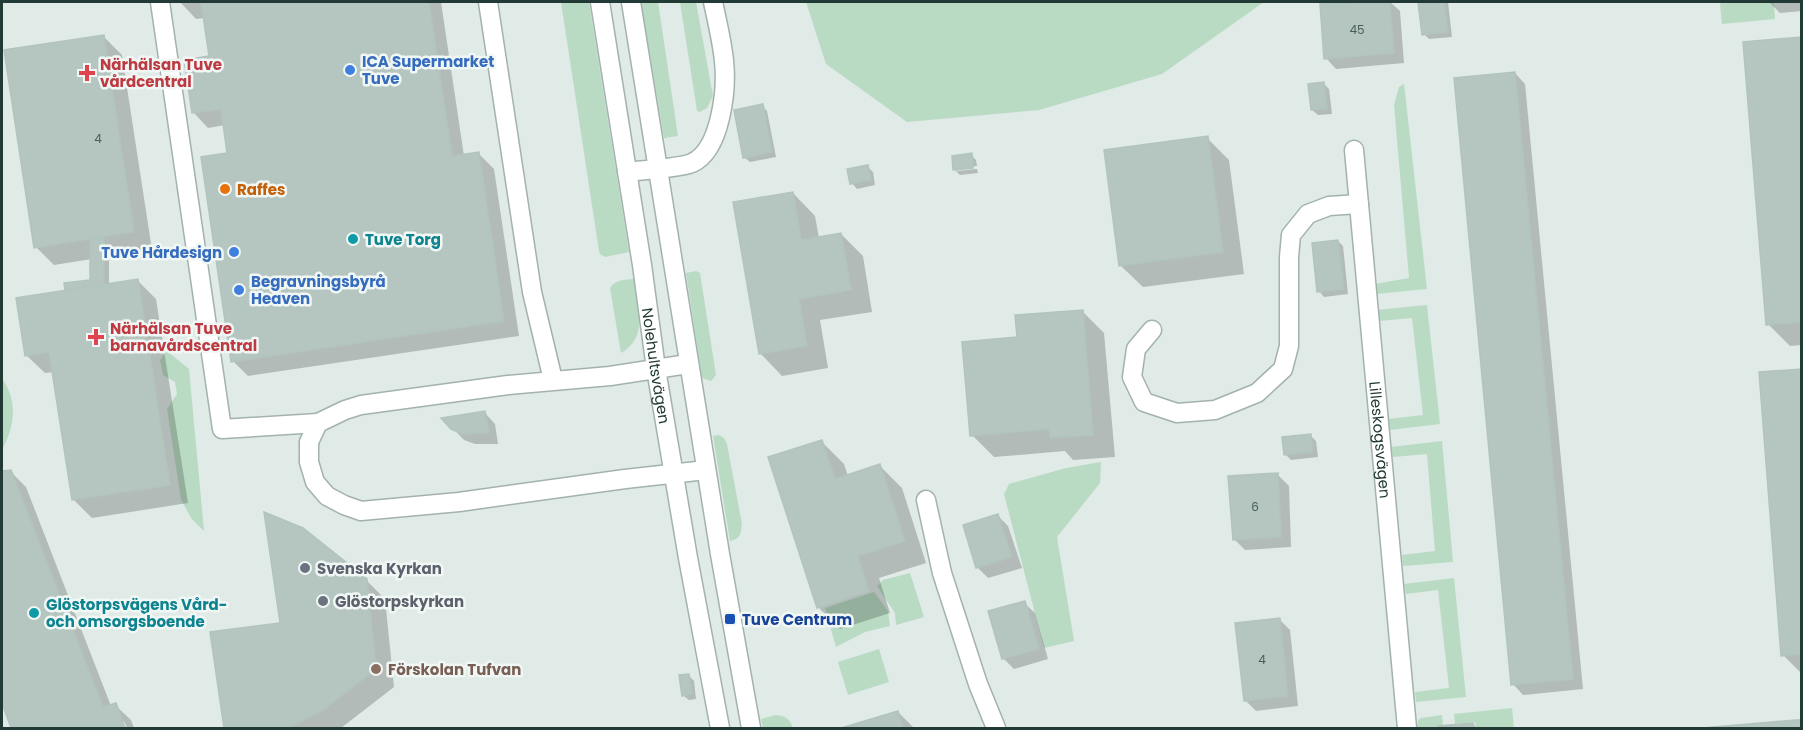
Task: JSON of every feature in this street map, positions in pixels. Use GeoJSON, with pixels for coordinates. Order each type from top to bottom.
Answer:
{"type":"FeatureCollection","features":[{"type":"Feature","properties":{"kind":"street"},"geometry":{"type":"LineString","coordinates":[[160,2],[222,429],[318,423],[361,405],[553,380],[610,376],[688,364]]}},
{"type":"Feature","properties":{"kind":"street"},"geometry":{"type":"LineString","coordinates":[[488,2],[532,292],[553,380]]}},
{"type":"Feature","properties":{"kind":"street","name":"Nolehultsvägen"},"geometry":{"type":"LineString","coordinates":[[600,2],[674,475],[720,729]]}},
{"type":"Feature","properties":{"kind":"street","name":"Nolehultsvägen"},"geometry":{"type":"LineString","coordinates":[[631,2],[730,619],[751,729]]}},
{"type":"Feature","properties":{"kind":"street"},"geometry":{"type":"LineString","coordinates":[[627,172],[692,163],[710,147],[715,135],[724,91],[724,62],[713,2]]}},
{"type":"Feature","properties":{"kind":"street","name":"Lilleskogsvägen"},"geometry":{"type":"LineString","coordinates":[[1354,150],[1407,729]]}},
{"type":"Feature","properties":{"kind":"street"},"geometry":{"type":"LineString","coordinates":[[1152,330],[1136,349],[1132,377],[1144,402],[1177,413],[1215,410],[1257,393],[1283,369],[1289,346],[1290,235],[1308,214],[1329,206],[1359,204]]}},
{"type":"Feature","properties":{"kind":"street"},"geometry":{"type":"LineString","coordinates":[[318,423],[309,442],[309,462],[315,482],[327,496],[361,511],[448,504],[706,470]]}},
{"type":"Feature","properties":{"kind":"street"},"geometry":{"type":"LineString","coordinates":[[926,500],[942,573],[978,684],[996,729]]}},
{"type":"Feature","properties":{"kind":"green space"},"geometry":{"type":"Polygon","coordinates":[[[561,2],[589,2],[629,252],[605,257],[599,251],[561,2]]]}},
{"type":"Feature","properties":{"kind":"green space"},"geometry":{"type":"Polygon","coordinates":[[[641,2],[658,2],[678,136],[664,138],[641,2]]]}},
{"type":"Feature","properties":{"kind":"green space"},"geometry":{"type":"Polygon","coordinates":[[[680,2],[696,2],[713,96],[707,108],[700,112],[697,111],[680,2]]]}},
{"type":"Feature","properties":{"kind":"green space"},"geometry":{"type":"Polygon","coordinates":[[[806,2],[1264,2],[1162,74],[1039,110],[907,122],[826,64],[806,2]]]}},
{"type":"Feature","properties":{"kind":"green space"},"geometry":{"type":"Polygon","coordinates":[[[1722,2],[1771,2],[1774,5],[1775,19],[1722,24],[1720,4],[1722,2]]]}},
{"type":"Feature","properties":{"kind":"green space"},"geometry":{"type":"Polygon","coordinates":[[[1404,84],[1427,289],[1376,294],[1375,284],[1409,278],[1394,105],[1399,87],[1404,84]]]}},
{"type":"Feature","properties":{"kind":"green space"},"geometry":{"type":"Polygon","coordinates":[[[696,271],[700,273],[716,375],[711,381],[702,378],[686,273],[696,271]]]}},
{"type":"Feature","properties":{"kind":"green space"},"geometry":{"type":"Polygon","coordinates":[[[634,279],[640,320],[635,339],[630,347],[621,353],[610,288],[618,281],[634,279]]]}},
{"type":"Feature","properties":{"kind":"green space"},"geometry":{"type":"Polygon","coordinates":[[[1427,305],[1440,424],[1390,430],[1389,419],[1423,415],[1412,318],[1379,321],[1377,310],[1427,305]]]}},
{"type":"Feature","properties":{"kind":"green space"},"geometry":{"type":"Polygon","coordinates":[[[167,351],[189,369],[204,531],[191,518],[181,499],[167,409],[177,394],[175,382],[163,375],[160,360],[167,351]]]}},
{"type":"Feature","properties":{"kind":"green space"},"geometry":{"type":"Polygon","coordinates":[[[2,378],[11,396],[13,414],[10,432],[2,450],[2,378]]]}},
{"type":"Feature","properties":{"kind":"green space"},"geometry":{"type":"Polygon","coordinates":[[[719,435],[727,444],[742,524],[739,535],[730,541],[713,436],[719,435]]]}},
{"type":"Feature","properties":{"kind":"green space"},"geometry":{"type":"Polygon","coordinates":[[[1442,441],[1453,562],[1403,566],[1402,555],[1435,551],[1427,454],[1393,457],[1391,447],[1442,441]]]}},
{"type":"Feature","properties":{"kind":"green space"},"geometry":{"type":"Polygon","coordinates":[[[1101,462],[1100,483],[1057,537],[1074,641],[1044,648],[1004,494],[1009,484],[1066,468],[1101,462]]]}},
{"type":"Feature","properties":{"kind":"green space"},"geometry":{"type":"Polygon","coordinates":[[[910,573],[924,617],[896,625],[895,613],[877,586],[883,580],[910,573]]]}},
{"type":"Feature","properties":{"kind":"green space"},"geometry":{"type":"Polygon","coordinates":[[[1454,578],[1466,697],[1416,702],[1415,692],[1449,688],[1438,590],[1406,594],[1404,584],[1454,578]]]}},
{"type":"Feature","properties":{"kind":"green space"},"geometry":{"type":"Polygon","coordinates":[[[874,592],[888,611],[890,626],[865,632],[836,647],[825,608],[874,592]]]}},
{"type":"Feature","properties":{"kind":"green space"},"geometry":{"type":"Polygon","coordinates":[[[879,649],[889,682],[848,695],[838,662],[879,649]]]}},
{"type":"Feature","properties":{"kind":"green space"},"geometry":{"type":"Polygon","coordinates":[[[1512,708],[1514,728],[1476,728],[1475,722],[1455,724],[1454,714],[1512,708]]]}},
{"type":"Feature","properties":{"kind":"green space"},"geometry":{"type":"Polygon","coordinates":[[[776,715],[787,719],[793,728],[763,728],[761,719],[776,715]]]}},
{"type":"Feature","properties":{"kind":"green space"},"geometry":{"type":"Polygon","coordinates":[[[1442,715],[1443,726],[1417,728],[1418,720],[1421,718],[1442,715]]]}},
{"type":"Feature","properties":{"kind":"building","name":"Tuve Torg"},"geometry":{"type":"Polygon","coordinates":[[[201,2],[429,2],[452,156],[479,152],[504,321],[231,362],[201,157],[227,153],[221,109],[192,113],[184,60],[209,56],[201,2]]]}},
{"type":"Feature","properties":{"kind":"building"},"geometry":{"type":"Polygon","coordinates":[[[1390,2],[1394,53],[1324,59],[1320,4],[1390,2]]]}},
{"type":"Feature","properties":{"kind":"building"},"geometry":{"type":"Polygon","coordinates":[[[1418,2],[1444,2],[1448,32],[1422,35],[1418,2]]]}},
{"type":"Feature","properties":{"kind":"building"},"geometry":{"type":"Polygon","coordinates":[[[104,35],[134,232],[34,248],[4,50],[104,35]]]}},
{"type":"Feature","properties":{"kind":"building"},"geometry":{"type":"Polygon","coordinates":[[[1802,37],[1802,322],[1766,325],[1743,42],[1802,37]]]}},
{"type":"Feature","properties":{"kind":"building"},"geometry":{"type":"Polygon","coordinates":[[[1515,72],[1573,679],[1511,685],[1454,78],[1515,72]]]}},
{"type":"Feature","properties":{"kind":"building"},"geometry":{"type":"Polygon","coordinates":[[[1324,82],[1327,109],[1311,110],[1308,84],[1324,82]]]}},
{"type":"Feature","properties":{"kind":"building"},"geometry":{"type":"Polygon","coordinates":[[[763,104],[772,152],[743,158],[734,110],[763,104]]]}},
{"type":"Feature","properties":{"kind":"building"},"geometry":{"type":"Polygon","coordinates":[[[1208,136],[1223,252],[1119,266],[1104,150],[1208,136]]]}},
{"type":"Feature","properties":{"kind":"building"},"geometry":{"type":"Polygon","coordinates":[[[972,153],[973,168],[953,170],[952,156],[972,153]]]}},
{"type":"Feature","properties":{"kind":"building"},"geometry":{"type":"Polygon","coordinates":[[[868,165],[871,180],[850,184],[847,169],[868,165]]]}},
{"type":"Feature","properties":{"kind":"building"},"geometry":{"type":"Polygon","coordinates":[[[793,192],[801,240],[841,233],[851,290],[799,299],[807,346],[759,354],[733,202],[793,192]]]}},
{"type":"Feature","properties":{"kind":"building"},"geometry":{"type":"Polygon","coordinates":[[[104,237],[104,285],[65,291],[64,283],[90,280],[90,239],[104,237]]]}},
{"type":"Feature","properties":{"kind":"building"},"geometry":{"type":"Polygon","coordinates":[[[1338,240],[1344,289],[1317,292],[1312,243],[1338,240]]]}},
{"type":"Feature","properties":{"kind":"building"},"geometry":{"type":"Polygon","coordinates":[[[138,279],[170,485],[72,500],[49,352],[25,356],[16,298],[138,279]]]}},
{"type":"Feature","properties":{"kind":"building"},"geometry":{"type":"Polygon","coordinates":[[[1083,310],[1093,435],[1050,438],[1049,429],[970,436],[962,342],[1017,337],[1015,315],[1083,310]]]}},
{"type":"Feature","properties":{"kind":"building"},"geometry":{"type":"Polygon","coordinates":[[[1802,369],[1802,654],[1781,656],[1759,372],[1802,369]]]}},
{"type":"Feature","properties":{"kind":"building"},"geometry":{"type":"Polygon","coordinates":[[[485,411],[489,433],[463,434],[451,429],[441,418],[485,411]]]}},
{"type":"Feature","properties":{"kind":"building"},"geometry":{"type":"Polygon","coordinates":[[[1311,434],[1313,452],[1284,455],[1282,437],[1311,434]]]}},
{"type":"Feature","properties":{"kind":"building"},"geometry":{"type":"Polygon","coordinates":[[[822,440],[835,479],[880,464],[905,541],[858,556],[869,591],[817,608],[768,457],[822,440]]]}},
{"type":"Feature","properties":{"kind":"building","name":"Glöstorpsvägens Vård- och omsorgsboende"},"geometry":{"type":"Polygon","coordinates":[[[11,470],[103,707],[116,703],[125,728],[11,728],[2,703],[2,471],[11,470]]]}},
{"type":"Feature","properties":{"kind":"building"},"geometry":{"type":"Polygon","coordinates":[[[1278,473],[1281,537],[1233,540],[1228,476],[1278,473]]]}},
{"type":"Feature","properties":{"kind":"building","name":"Glöstorpskyrkan"},"geometry":{"type":"Polygon","coordinates":[[[264,512],[303,528],[367,579],[376,669],[323,710],[289,728],[224,728],[210,632],[280,623],[264,512]]]}},
{"type":"Feature","properties":{"kind":"building"},"geometry":{"type":"Polygon","coordinates":[[[998,514],[1012,557],[976,568],[963,525],[998,514]]]}},
{"type":"Feature","properties":{"kind":"building"},"geometry":{"type":"Polygon","coordinates":[[[1025,601],[1039,649],[1002,659],[988,611],[1025,601]]]}},
{"type":"Feature","properties":{"kind":"building"},"geometry":{"type":"Polygon","coordinates":[[[1280,618],[1288,696],[1244,701],[1235,623],[1280,618]]]}},
{"type":"Feature","properties":{"kind":"building"},"geometry":{"type":"Polygon","coordinates":[[[689,674],[692,694],[682,696],[679,675],[689,674]]]}},
{"type":"Feature","properties":{"kind":"building"},"geometry":{"type":"Polygon","coordinates":[[[898,711],[903,728],[844,727],[898,711]]]}},
{"type":"Feature","properties":{"kind":"building"},"geometry":{"type":"Polygon","coordinates":[[[1802,720],[1802,728],[1702,728],[1802,720]]]}},
{"type":"Feature","properties":{"kind":"building"},"geometry":{"type":"Polygon","coordinates":[[[1473,723],[1474,728],[1439,728],[1438,726],[1473,723]]]}},
{"type":"Feature","properties":{"kind":"place","name":"ICA Supermarket Tuve"},"geometry":{"type":"Point","coordinates":[350,70]}},
{"type":"Feature","properties":{"kind":"place","name":"Närhälsan Tuve vårdcentral"},"geometry":{"type":"Point","coordinates":[87,73]}},
{"type":"Feature","properties":{"kind":"place","name":"Raffes"},"geometry":{"type":"Point","coordinates":[225,189]}},
{"type":"Feature","properties":{"kind":"place","name":"Tuve Torg"},"geometry":{"type":"Point","coordinates":[353,239]}},
{"type":"Feature","properties":{"kind":"place","name":"Tuve Hårdesign"},"geometry":{"type":"Point","coordinates":[234,252]}},
{"type":"Feature","properties":{"kind":"place","name":"Begravningsbyrå Heaven"},"geometry":{"type":"Point","coordinates":[239,290]}},
{"type":"Feature","properties":{"kind":"place","name":"Närhälsan Tuve barnavårdscentral"},"geometry":{"type":"Point","coordinates":[96,337]}},
{"type":"Feature","properties":{"kind":"place","name":"Svenska Kyrkan"},"geometry":{"type":"Point","coordinates":[305,568]}},
{"type":"Feature","properties":{"kind":"place","name":"Glöstorpskyrkan"},"geometry":{"type":"Point","coordinates":[323,601]}},
{"type":"Feature","properties":{"kind":"place","name":"Glöstorpsvägens Vård- och omsorgsboende"},"geometry":{"type":"Point","coordinates":[34,613]}},
{"type":"Feature","properties":{"kind":"place","name":"Tuve Centrum"},"geometry":{"type":"Point","coordinates":[730,619]}},
{"type":"Feature","properties":{"kind":"place","name":"Förskolan Tufvan"},"geometry":{"type":"Point","coordinates":[376,669]}}]}
